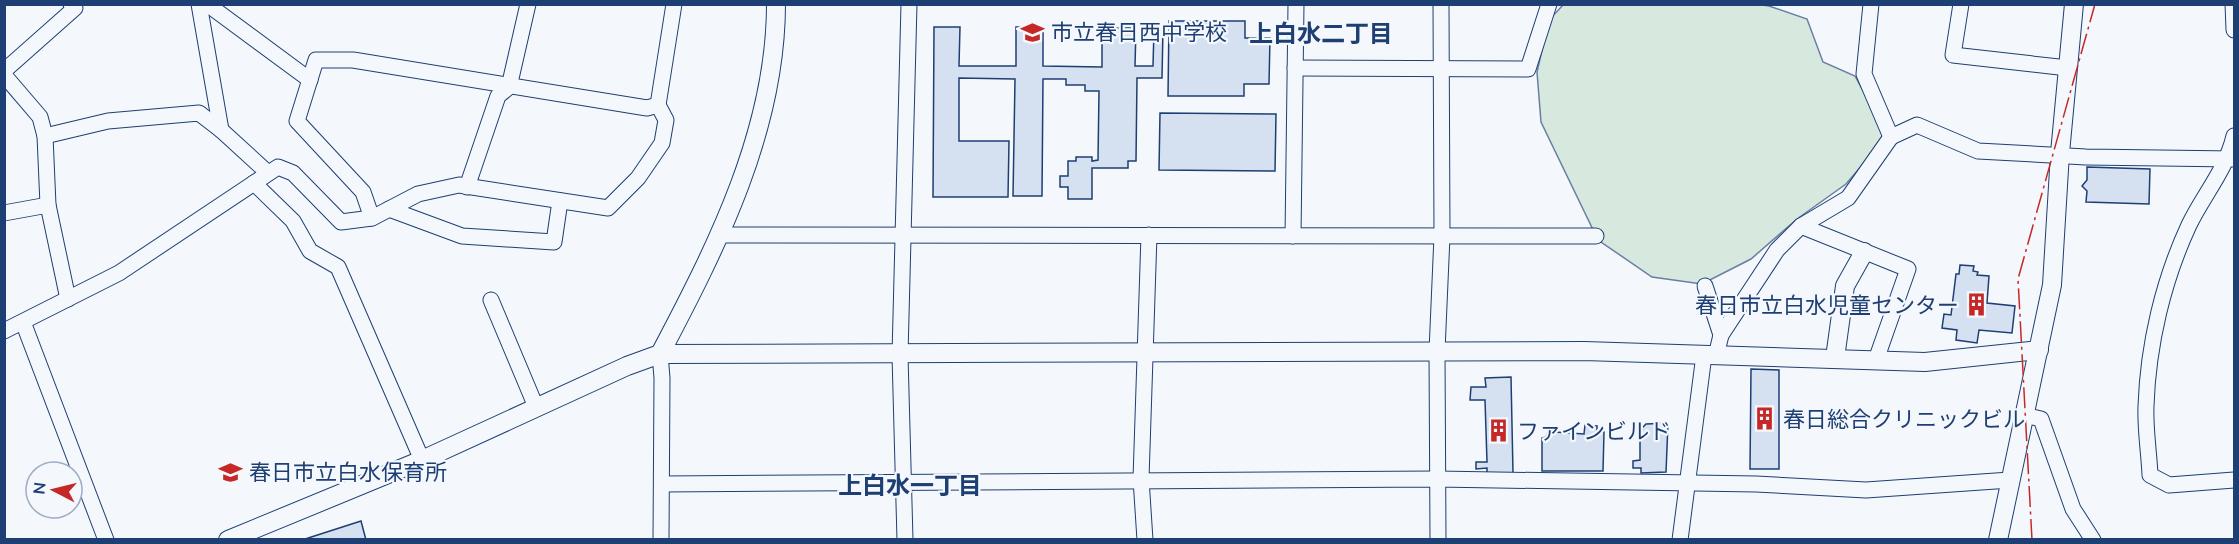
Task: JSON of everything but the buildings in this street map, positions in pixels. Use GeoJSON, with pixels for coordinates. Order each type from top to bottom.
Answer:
{"type":"FeatureCollection","features":[{"type":"Feature","properties":{"kind":"street"},"geometry":{"type":"LineString","coordinates":[[68,299],[48,205],[45,136],[40,117],[4,73],[75,8],[71,4]]}},
{"type":"Feature","properties":{"kind":"street"},"geometry":{"type":"LineString","coordinates":[[199,4],[221,130]]}},
{"type":"Feature","properties":{"kind":"street"},"geometry":{"type":"LineString","coordinates":[[207,4],[310,80]]}},
{"type":"Feature","properties":{"kind":"street"},"geometry":{"type":"LineString","coordinates":[[467,187],[498,96],[509,87],[528,4]]}},
{"type":"Feature","properties":{"kind":"street"},"geometry":{"type":"LineString","coordinates":[[4,331],[119,273],[278,167],[293,174],[341,222],[372,218],[418,194],[459,185],[608,208],[638,178],[662,143],[666,120],[658,105],[674,4]]}},
{"type":"Feature","properties":{"kind":"street"},"geometry":{"type":"LineString","coordinates":[[661,540],[662,378],[660,354],[720,235],[758,134],[776,27],[776,4]]}},
{"type":"Feature","properties":{"kind":"street"},"geometry":{"type":"LineString","coordinates":[[905,540],[900,355],[905,234],[909,4]]}},
{"type":"Feature","properties":{"kind":"street"},"geometry":{"type":"LineString","coordinates":[[1293,236],[1296,4]]}},
{"type":"Feature","properties":{"kind":"street"},"geometry":{"type":"LineString","coordinates":[[1438,540],[1437,351],[1442,236],[1441,4]]}},
{"type":"Feature","properties":{"kind":"street"},"geometry":{"type":"LineString","coordinates":[[1295,68],[1528,69],[1549,4]]}},
{"type":"Feature","properties":{"kind":"street"},"geometry":{"type":"LineString","coordinates":[[1871,4],[1864,74],[1891,137]]}},
{"type":"Feature","properties":{"kind":"street"},"geometry":{"type":"LineString","coordinates":[[1961,4],[1953,55],[2068,68]]}},
{"type":"Feature","properties":{"kind":"street"},"geometry":{"type":"LineString","coordinates":[[1998,540],[2052,285],[2060,153],[2074,4]]}},
{"type":"Feature","properties":{"kind":"street"},"geometry":{"type":"LineString","coordinates":[[2233,4],[2235,30]]}},
{"type":"Feature","properties":{"kind":"street"},"geometry":{"type":"LineString","coordinates":[[372,218],[363,192],[297,121],[316,60],[353,60],[647,108],[658,105]]}},
{"type":"Feature","properties":{"kind":"street"},"geometry":{"type":"LineString","coordinates":[[45,136],[108,121],[199,113],[268,173]]}},
{"type":"Feature","properties":{"kind":"street"},"geometry":{"type":"LineString","coordinates":[[1680,540],[1710,355],[1777,250],[1802,226],[1848,198],[1891,137],[1917,125],[1978,151],[2060,153],[2086,157],[2232,159]]}},
{"type":"Feature","properties":{"kind":"street"},"geometry":{"type":"LineString","coordinates":[[2235,136],[2232,159],[2190,224],[2168,276],[2151,350],[2145,408],[2150,475],[2169,485],[2235,480]]}},
{"type":"Feature","properties":{"kind":"street"},"geometry":{"type":"LineString","coordinates":[[254,183],[294,221],[310,251],[338,267],[422,460]]}},
{"type":"Feature","properties":{"kind":"street"},"geometry":{"type":"LineString","coordinates":[[389,209],[462,236],[554,242],[560,201]]}},
{"type":"Feature","properties":{"kind":"street"},"geometry":{"type":"LineString","coordinates":[[4,213],[48,205]]}},
{"type":"Feature","properties":{"kind":"street"},"geometry":{"type":"LineString","coordinates":[[1802,226],[1908,269],[1876,360]]}},
{"type":"Feature","properties":{"kind":"street"},"geometry":{"type":"LineString","coordinates":[[720,235],[1596,236]]}},
{"type":"Feature","properties":{"kind":"street"},"geometry":{"type":"LineString","coordinates":[[1144,540],[1142,479],[1149,235]]}},
{"type":"Feature","properties":{"kind":"street"},"geometry":{"type":"LineString","coordinates":[[1835,358],[1845,286],[1864,252]]}},
{"type":"Feature","properties":{"kind":"street"},"geometry":{"type":"LineString","coordinates":[[1706,286],[1721,335]]}},
{"type":"Feature","properties":{"kind":"street"},"geometry":{"type":"LineString","coordinates":[[491,300],[536,407]]}},
{"type":"Feature","properties":{"kind":"street"},"geometry":{"type":"LineString","coordinates":[[23,322],[106,540]]}},
{"type":"Feature","properties":{"kind":"street"},"geometry":{"type":"LineString","coordinates":[[228,540],[422,460],[627,366],[660,354],[1584,351],[1925,362],[2038,350]]}},
{"type":"Feature","properties":{"kind":"street"},"geometry":{"type":"LineString","coordinates":[[2024,415],[2041,419],[2073,509],[2094,540]]}},
{"type":"Feature","properties":{"kind":"street"},"geometry":{"type":"LineString","coordinates":[[662,484],[1142,479],[1437,479],[1688,483],[1866,490],[2010,480]]}},
{"type":"Feature","properties":{"kind":"shaded area"},"geometry":{"type":"Polygon","coordinates":[[[1756,4],[1807,19],[1823,62],[1855,76],[1883,128],[1883,141],[1846,184],[1797,219],[1751,259],[1702,284],[1652,277],[1598,240],[1541,122],[1537,72],[1549,20],[1563,5],[1756,4]]]}},
{"type":"Feature","properties":{"kind":"power"},"geometry":{"type":"LineString","coordinates":[[2032,540],[2018,279],[2095,4]]}},
{"type":"Feature","properties":{"kind":"place","name":"市立春日西中学校"},"geometry":{"type":"Point","coordinates":[1033,32]}},
{"type":"Feature","properties":{"kind":"place","name":"春日市立白水児童センター"},"geometry":{"type":"Point","coordinates":[1977,305]}},
{"type":"Feature","properties":{"kind":"place","name":"春日総合クリニックビル"},"geometry":{"type":"Point","coordinates":[1765,419]}},
{"type":"Feature","properties":{"kind":"place","name":"ファインビルド"},"geometry":{"type":"Point","coordinates":[1499,431]}},
{"type":"Feature","properties":{"kind":"place","name":"春日市立白水保育所"},"geometry":{"type":"Point","coordinates":[231,472]}},
{"type":"Feature","properties":{"kind":"district","name":"上白水二丁目"},"geometry":{"type":"Point","coordinates":[1321,33]}},
{"type":"Feature","properties":{"kind":"district","name":"上白水一丁目"},"geometry":{"type":"Point","coordinates":[910,485]}}]}
